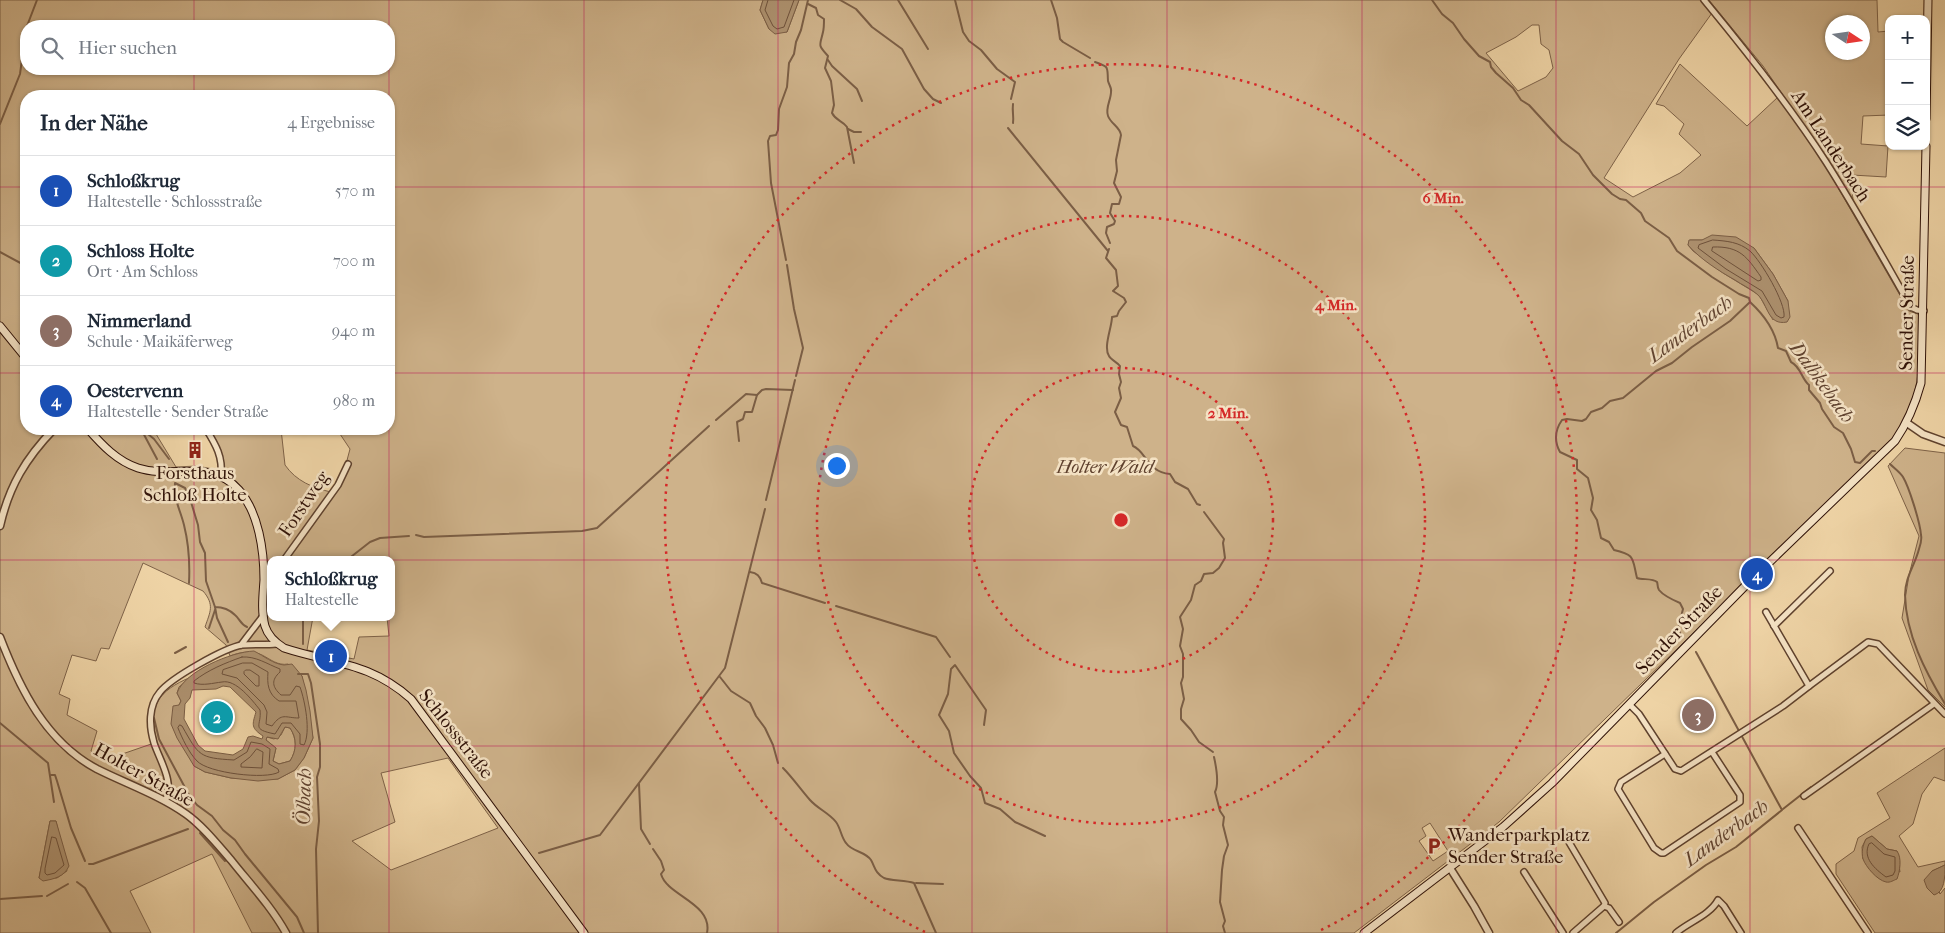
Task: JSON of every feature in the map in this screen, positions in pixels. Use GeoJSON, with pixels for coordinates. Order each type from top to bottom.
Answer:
{"type":"FeatureCollection","features":[{"type":"Feature","properties":{"kind":"main road"},"geometry":{"type":"LineString","coordinates":[[1926,105],[1928,0]]}},
{"type":"Feature","properties":{"kind":"main road","name":"Sender Straße"},"geometry":{"type":"LineString","coordinates":[[1364,933],[1450,868],[1546,789],[1630,705],[1693,638],[1882,454],[1907,424],[1916,405],[1921,383],[1926,150]]}},
{"type":"Feature","properties":{"kind":"main road"},"geometry":{"type":"LineString","coordinates":[[0,326],[20,351]]}},
{"type":"Feature","properties":{"kind":"main road"},"geometry":{"type":"LineString","coordinates":[[94,435],[110,452],[125,463],[140,469],[196,471],[221,476],[239,491],[250,508],[261,547],[267,573],[263,616],[265,627],[277,644]]}},
{"type":"Feature","properties":{"kind":"main road","name":"Schlossstraße"},"geometry":{"type":"LineString","coordinates":[[277,644],[300,653],[367,670],[399,688],[411,699],[584,933]]}},
{"type":"Feature","properties":{"kind":"street","name":"Am Landerbach"},"geometry":{"type":"LineString","coordinates":[[1704,0],[1761,68],[1803,127],[1827,163],[1911,306],[1917,310],[1924,311]]}},
{"type":"Feature","properties":{"kind":"street"},"geometry":{"type":"LineString","coordinates":[[1907,424],[1923,434],[1945,442]]}},
{"type":"Feature","properties":{"kind":"street"},"geometry":{"type":"LineString","coordinates":[[0,526],[15,482],[26,461],[49,435]]}},
{"type":"Feature","properties":{"kind":"street"},"geometry":{"type":"LineString","coordinates":[[210,435],[220,453],[221,476]]}},
{"type":"Feature","properties":{"kind":"street","name":"Forstweg"},"geometry":{"type":"LineString","coordinates":[[287,556],[338,485],[348,464]]}},
{"type":"Feature","properties":{"kind":"street"},"geometry":{"type":"LineString","coordinates":[[1774,626],[1830,570]]}},
{"type":"Feature","properties":{"kind":"street"},"geometry":{"type":"LineString","coordinates":[[1766,612],[1809,686]]}},
{"type":"Feature","properties":{"kind":"street"},"geometry":{"type":"LineString","coordinates":[[241,645],[263,616]]}},
{"type":"Feature","properties":{"kind":"street","name":"Holter Straße"},"geometry":{"type":"LineString","coordinates":[[0,637],[27,697],[46,728],[74,753],[95,768],[164,801],[188,815],[207,833],[260,896],[278,919],[286,933]]}},
{"type":"Feature","properties":{"kind":"street"},"geometry":{"type":"LineString","coordinates":[[1630,705],[1639,714],[1675,769],[1681,771],[1783,706],[1868,642],[1874,642],[1945,714]]}},
{"type":"Feature","properties":{"kind":"street"},"geometry":{"type":"LineString","coordinates":[[164,801],[169,792],[164,767],[154,744],[150,719],[159,692],[196,666],[222,652],[241,645],[277,644]]}},
{"type":"Feature","properties":{"kind":"street"},"geometry":{"type":"LineString","coordinates":[[1804,796],[1934,704]]}},
{"type":"Feature","properties":{"kind":"street"},"geometry":{"type":"LineString","coordinates":[[1665,754],[1621,782],[1618,789],[1654,848],[1661,853],[1664,853],[1740,802],[1740,795],[1712,752]]}},
{"type":"Feature","properties":{"kind":"street"},"geometry":{"type":"LineString","coordinates":[[1798,828],[1868,933]]}},
{"type":"Feature","properties":{"kind":"street"},"geometry":{"type":"LineString","coordinates":[[1563,832],[1604,900],[1604,906],[1573,933]]}},
{"type":"Feature","properties":{"kind":"street"},"geometry":{"type":"LineString","coordinates":[[1450,868],[1489,933]]}},
{"type":"Feature","properties":{"kind":"street"},"geometry":{"type":"LineString","coordinates":[[1524,872],[1563,933]]}},
{"type":"Feature","properties":{"kind":"street"},"geometry":{"type":"LineString","coordinates":[[1676,933],[1688,923],[1711,910],[1718,900],[1741,933]]}},
{"type":"Feature","properties":{"kind":"street"},"geometry":{"type":"LineString","coordinates":[[1604,906],[1608,908],[1619,922]]}},
{"type":"Feature","properties":{"kind":"green space","name":"Holter Wald"},"geometry":{"type":"Polygon","coordinates":[[[0,0],[763,0],[760,10],[769,29],[787,32],[799,0],[1701,0],[1712,13],[1679,59],[1604,178],[1633,197],[1680,173],[1701,155],[1679,134],[1684,124],[1664,106],[1656,104],[1680,64],[1747,126],[1778,97],[1825,165],[1909,311],[1921,315],[1919,365],[1914,395],[1902,425],[1892,440],[1499,822],[1354,933],[252,933],[212,854],[130,891],[151,933],[0,933],[0,0]],[[1532,25],[1516,37],[1486,53],[1518,91],[1546,77],[1553,68],[1549,50],[1541,44],[1539,25],[1532,25]],[[1690,240],[1688,245],[1693,251],[1723,273],[1759,295],[1773,320],[1788,301],[1773,274],[1754,248],[1702,240],[1690,240]],[[143,563],[109,649],[101,648],[96,661],[72,655],[59,694],[70,699],[67,715],[97,731],[91,751],[105,760],[157,742],[153,719],[158,701],[170,688],[191,677],[179,687],[177,693],[181,701],[179,705],[194,766],[205,772],[231,778],[278,779],[295,770],[304,758],[313,738],[302,676],[288,664],[277,663],[258,653],[246,652],[230,656],[226,645],[205,627],[210,613],[210,605],[203,591],[143,563]],[[448,758],[381,773],[395,822],[352,841],[391,870],[498,828],[448,758]],[[50,821],[39,878],[57,878],[67,871],[56,821],[50,821]],[[1430,823],[1422,828],[1426,836],[1419,841],[1433,861],[1448,851],[1430,823]]]}},
{"type":"Feature","properties":{"kind":"green space"},"geometry":{"type":"Polygon","coordinates":[[[1709,0],[1877,0],[1878,32],[1885,31],[1885,115],[1863,116],[1861,144],[1885,146],[1885,150],[1888,150],[1886,177],[1852,175],[1853,203],[1829,162],[1763,66],[1709,0]]]}},
{"type":"Feature","properties":{"kind":"green space"},"geometry":{"type":"Polygon","coordinates":[[[1905,448],[1945,453],[1945,707],[1928,690],[1902,618],[1909,575],[1919,536],[1888,466],[1905,448]]]}},
{"type":"Feature","properties":{"kind":"green space"},"geometry":{"type":"Polygon","coordinates":[[[285,727],[290,728],[292,732],[295,740],[295,749],[290,761],[279,764],[273,761],[276,748],[266,740],[267,737],[274,739],[281,735],[285,727]]]}},
{"type":"Feature","properties":{"kind":"green space"},"geometry":{"type":"Polygon","coordinates":[[[1945,748],[1945,781],[1934,777],[1922,794],[1913,824],[1899,836],[1918,867],[1945,861],[1945,865],[1932,871],[1940,894],[1945,888],[1945,933],[1875,933],[1836,874],[1836,864],[1854,851],[1858,838],[1890,818],[1877,793],[1945,748]],[[1872,836],[1866,839],[1862,847],[1863,859],[1900,872],[1897,851],[1887,849],[1872,836]]]}},
{"type":"Feature","properties":{"kind":"water"},"geometry":{"type":"Polygon","coordinates":[[[763,0],[799,0],[787,32],[775,34],[769,29],[760,10],[763,0]]]}},
{"type":"Feature","properties":{"kind":"water"},"geometry":{"type":"Polygon","coordinates":[[[1712,235],[1736,237],[1754,248],[1773,274],[1788,301],[1790,317],[1787,322],[1776,321],[1772,318],[1756,293],[1710,264],[1688,245],[1689,240],[1702,240],[1712,235]]]}},
{"type":"Feature","properties":{"kind":"water"},"geometry":{"type":"Polygon","coordinates":[[[254,651],[276,663],[292,664],[302,676],[306,690],[313,738],[304,758],[295,770],[278,779],[258,781],[231,778],[205,772],[194,766],[171,724],[173,706],[179,705],[181,701],[177,693],[189,677],[210,664],[244,652],[254,651]],[[223,686],[216,689],[192,690],[190,698],[185,704],[184,719],[198,745],[205,751],[233,755],[243,749],[248,737],[253,736],[262,739],[263,736],[254,728],[256,712],[230,687],[223,686]],[[285,727],[278,739],[267,737],[266,740],[276,748],[273,761],[279,764],[290,761],[295,748],[292,732],[290,728],[285,727]]]}},
{"type":"Feature","properties":{"kind":"water"},"geometry":{"type":"Polygon","coordinates":[[[50,821],[56,821],[69,866],[61,875],[43,881],[39,878],[50,821]]]}},
{"type":"Feature","properties":{"kind":"water"},"geometry":{"type":"Polygon","coordinates":[[[1872,836],[1887,849],[1897,851],[1900,857],[1900,865],[1897,879],[1886,882],[1879,879],[1864,862],[1863,846],[1866,839],[1872,836]]]}},
{"type":"Feature","properties":{"kind":"water"},"geometry":{"type":"Polygon","coordinates":[[[1945,865],[1942,887],[1934,895],[1927,888],[1924,880],[1932,871],[1945,865]]]}},
{"type":"Feature","properties":{"kind":"waterway","name":"Ölbach"},"geometry":{"type":"LineString","coordinates":[[29,20],[37,0]]}},
{"type":"Feature","properties":{"kind":"waterway"},"geometry":{"type":"LineString","coordinates":[[786,260],[771,183],[768,141],[770,136],[776,135],[778,130],[779,109],[787,87],[789,63],[794,54],[808,0]]}},
{"type":"Feature","properties":{"kind":"waterway"},"geometry":{"type":"LineString","coordinates":[[840,0],[856,9],[872,27],[902,49],[924,89],[933,99],[941,103]]}},
{"type":"Feature","properties":{"kind":"waterway"},"geometry":{"type":"LineString","coordinates":[[898,0],[928,49]]}},
{"type":"Feature","properties":{"kind":"waterway"},"geometry":{"type":"LineString","coordinates":[[955,0],[963,32],[969,41],[981,50],[997,69],[1015,82],[1011,99]]}},
{"type":"Feature","properties":{"kind":"waterway"},"geometry":{"type":"LineString","coordinates":[[1051,0],[1057,18],[1060,39],[1090,58]]}},
{"type":"Feature","properties":{"kind":"waterway","name":"Landerbach"},"geometry":{"type":"LineString","coordinates":[[1432,0],[1479,56],[1490,62],[1491,67],[1513,88],[1521,100],[1529,105],[1562,141],[1579,154],[1593,175],[1612,194],[1626,200],[1641,213],[1645,221],[1669,238],[1677,251],[1712,277],[1749,298],[1750,302],[1730,321],[1672,363],[1656,371],[1623,398],[1610,401],[1602,408],[1591,412],[1582,421],[1562,420],[1557,432],[1556,440],[1560,452],[1577,460],[1577,469],[1588,478],[1593,498],[1591,510],[1597,520],[1601,538],[1609,542],[1614,550],[1632,558],[1637,578],[1657,582],[1658,589],[1661,592],[1680,603],[1683,609],[1678,629],[1682,637]]}},
{"type":"Feature","properties":{"kind":"waterway"},"geometry":{"type":"LineString","coordinates":[[808,4],[816,8],[818,15],[824,19],[824,29],[820,45],[828,56],[825,68],[831,81],[834,105],[832,113],[835,118],[847,127],[854,163]]}},
{"type":"Feature","properties":{"kind":"waterway"},"geometry":{"type":"LineString","coordinates":[[828,60],[857,89],[862,101]]}},
{"type":"Feature","properties":{"kind":"waterway"},"geometry":{"type":"LineString","coordinates":[[1095,62],[1107,68],[1108,81],[1111,88],[1107,113],[1109,119],[1121,135],[1114,183],[1121,197],[1119,204],[1112,204],[1110,213],[1115,221],[1114,224],[1107,227],[1106,233],[1110,243]]}},
{"type":"Feature","properties":{"kind":"waterway","name":"Ölbach"},"geometry":{"type":"LineString","coordinates":[[0,124],[20,74]]}},
{"type":"Feature","properties":{"kind":"waterway"},"geometry":{"type":"LineString","coordinates":[[1013,104],[1013,123]]}},
{"type":"Feature","properties":{"kind":"waterway"},"geometry":{"type":"LineString","coordinates":[[1008,128],[1108,251]]}},
{"type":"Feature","properties":{"kind":"waterway"},"geometry":{"type":"LineString","coordinates":[[848,129],[854,132],[861,132]]}},
{"type":"Feature","properties":{"kind":"waterway"},"geometry":{"type":"LineString","coordinates":[[1109,249],[1106,258],[1116,270],[1118,286],[1113,291],[1124,298],[1126,302],[1117,316],[1112,317],[1107,342],[1109,356],[1120,366],[1121,382],[1119,388],[1121,398],[1115,412],[1121,425],[1127,427],[1133,446],[1141,452],[1152,466],[1170,474],[1175,482],[1188,489],[1197,504],[1200,505]]}},
{"type":"Feature","properties":{"kind":"waterway","name":"Ölbach"},"geometry":{"type":"LineString","coordinates":[[0,252],[20,263]]}},
{"type":"Feature","properties":{"kind":"waterway"},"geometry":{"type":"LineString","coordinates":[[787,265],[803,348],[796,376]]}},
{"type":"Feature","properties":{"kind":"waterway","name":"Dalbkebach"},"geometry":{"type":"LineString","coordinates":[[1750,302],[1768,323],[1778,348],[1786,351],[1791,362],[1809,385],[1809,390],[1820,403],[1834,427],[1843,433],[1855,462],[1860,463],[1872,451],[1875,451]]}},
{"type":"Feature","properties":{"kind":"waterway"},"geometry":{"type":"LineString","coordinates":[[766,500],[795,380]]}},
{"type":"Feature","properties":{"kind":"waterway"},"geometry":{"type":"LineString","coordinates":[[716,420],[746,394],[757,395],[766,389],[793,390]]}},
{"type":"Feature","properties":{"kind":"waterway"},"geometry":{"type":"LineString","coordinates":[[739,441],[737,422],[743,419],[745,412],[752,412],[757,395]]}},
{"type":"Feature","properties":{"kind":"waterway"},"geometry":{"type":"LineString","coordinates":[[416,535],[424,537],[582,531],[597,528],[709,426]]}},
{"type":"Feature","properties":{"kind":"waterway","name":"Ölbach"},"geometry":{"type":"LineString","coordinates":[[144,435],[157,459]]}},
{"type":"Feature","properties":{"kind":"waterway","name":"Ölbach"},"geometry":{"type":"LineString","coordinates":[[149,435],[169,459]]}},
{"type":"Feature","properties":{"kind":"waterway","name":"Dalbkebach"},"geometry":{"type":"LineString","coordinates":[[1890,464],[1903,477],[1911,496],[1921,537],[1905,589],[1909,624],[1924,666],[1945,704]]}},
{"type":"Feature","properties":{"kind":"waterway","name":"Ölbach"},"geometry":{"type":"LineString","coordinates":[[189,583],[188,547],[184,525],[176,500],[175,483],[185,488],[191,502],[198,525],[200,542],[205,553],[206,581],[215,607],[231,612],[247,627]]}},
{"type":"Feature","properties":{"kind":"waterway"},"geometry":{"type":"LineString","coordinates":[[539,853],[600,835],[725,668],[765,509]]}},
{"type":"Feature","properties":{"kind":"waterway"},"geometry":{"type":"LineString","coordinates":[[1204,512],[1224,539],[1225,558],[1219,568],[1213,573],[1204,574],[1201,581],[1195,585],[1191,600],[1180,617],[1183,629],[1180,646],[1183,654],[1183,677],[1181,683],[1184,699],[1181,719],[1199,742],[1213,752]]}},
{"type":"Feature","properties":{"kind":"waterway"},"geometry":{"type":"LineString","coordinates":[[352,556],[370,542],[380,538],[409,536]]}},
{"type":"Feature","properties":{"kind":"waterway"},"geometry":{"type":"LineString","coordinates":[[750,572],[758,575],[762,583],[825,603]]}},
{"type":"Feature","properties":{"kind":"waterway"},"geometry":{"type":"LineString","coordinates":[[836,606],[936,637],[950,657]]}},
{"type":"Feature","properties":{"kind":"waterway","name":"Ölbach"},"geometry":{"type":"LineString","coordinates":[[215,607],[217,618],[228,642]]}},
{"type":"Feature","properties":{"kind":"waterway","name":"Ölbach"},"geometry":{"type":"LineString","coordinates":[[209,628],[215,610]]}},
{"type":"Feature","properties":{"kind":"waterway"},"geometry":{"type":"LineString","coordinates":[[303,621],[303,644]]}},
{"type":"Feature","properties":{"kind":"waterway","name":"Ölbach"},"geometry":{"type":"LineString","coordinates":[[175,653],[186,647]]}},
{"type":"Feature","properties":{"kind":"waterway","name":"Landerbach"},"geometry":{"type":"LineString","coordinates":[[1616,933],[1654,902],[1706,865],[1736,847],[1782,810],[1696,652]]}},
{"type":"Feature","properties":{"kind":"waterway"},"geometry":{"type":"LineString","coordinates":[[984,725],[986,710],[955,665],[951,669],[948,694],[939,715],[949,731],[954,753],[981,788],[985,803],[1000,809],[1015,822],[1045,836]]}},
{"type":"Feature","properties":{"kind":"waterway","name":"Ölbach"},"geometry":{"type":"LineString","coordinates":[[298,674],[308,674],[311,683],[320,744],[320,767],[317,777],[319,821],[316,849],[318,933]]}},
{"type":"Feature","properties":{"kind":"waterway"},"geometry":{"type":"LineString","coordinates":[[720,677],[731,691],[750,703],[773,745],[778,763]]}},
{"type":"Feature","properties":{"kind":"waterway","name":"Ölbach"},"geometry":{"type":"LineString","coordinates":[[154,718],[159,739],[189,795],[197,805],[212,816],[223,830],[235,840],[297,917],[304,933]]}},
{"type":"Feature","properties":{"kind":"waterway"},"geometry":{"type":"LineString","coordinates":[[0,723],[48,763],[54,802]]}},
{"type":"Feature","properties":{"kind":"waterway"},"geometry":{"type":"LineString","coordinates":[[1214,757],[1217,780],[1215,792],[1220,811],[1224,817],[1223,825],[1228,845],[1222,870],[1220,902],[1225,921],[1223,926],[1225,933]]}},
{"type":"Feature","properties":{"kind":"waterway"},"geometry":{"type":"LineString","coordinates":[[783,768],[810,800],[836,822],[849,846],[868,857],[881,876],[887,879],[914,883],[936,933]]}},
{"type":"Feature","properties":{"kind":"waterway"},"geometry":{"type":"LineString","coordinates":[[51,775],[55,775],[71,828],[85,861]]}},
{"type":"Feature","properties":{"kind":"waterway"},"geometry":{"type":"LineString","coordinates":[[639,784],[641,829],[650,844]]}},
{"type":"Feature","properties":{"kind":"waterway"},"geometry":{"type":"LineString","coordinates":[[1783,809],[1811,787]]}},
{"type":"Feature","properties":{"kind":"waterway"},"geometry":{"type":"LineString","coordinates":[[89,864],[188,829]]}},
{"type":"Feature","properties":{"kind":"waterway"},"geometry":{"type":"LineString","coordinates":[[200,833],[225,861]]}},
{"type":"Feature","properties":{"kind":"waterway"},"geometry":{"type":"LineString","coordinates":[[653,849],[661,861],[664,870],[661,874],[665,882],[703,914],[707,923],[707,933]]}},
{"type":"Feature","properties":{"kind":"waterway"},"geometry":{"type":"LineString","coordinates":[[77,882],[85,888],[111,933]]}},
{"type":"Feature","properties":{"kind":"waterway"},"geometry":{"type":"LineString","coordinates":[[916,883],[943,884]]}},
{"type":"Feature","properties":{"kind":"waterway"},"geometry":{"type":"LineString","coordinates":[[47,896],[68,884]]}},
{"type":"Feature","properties":{"kind":"waterway"},"geometry":{"type":"LineString","coordinates":[[0,899],[42,896]]}},
{"type":"Feature","properties":{"kind":"place","name":"Forsthaus Schloß Holte"},"geometry":{"type":"Point","coordinates":[195,450]}},
{"type":"Feature","properties":{"kind":"place","name":"Oestervenn"},"geometry":{"type":"Point","coordinates":[1757,574]}},
{"type":"Feature","properties":{"kind":"place","name":"Schloßkrug"},"geometry":{"type":"Point","coordinates":[331,656]}},
{"type":"Feature","properties":{"kind":"place","name":"Nimmerland"},"geometry":{"type":"Point","coordinates":[1698,715]}},
{"type":"Feature","properties":{"kind":"place","name":"Schloss Holte"},"geometry":{"type":"Point","coordinates":[217,717]}},
{"type":"Feature","properties":{"kind":"place","name":"Wanderparkplatz Sender Straße"},"geometry":{"type":"Point","coordinates":[1434,846]}}]}
